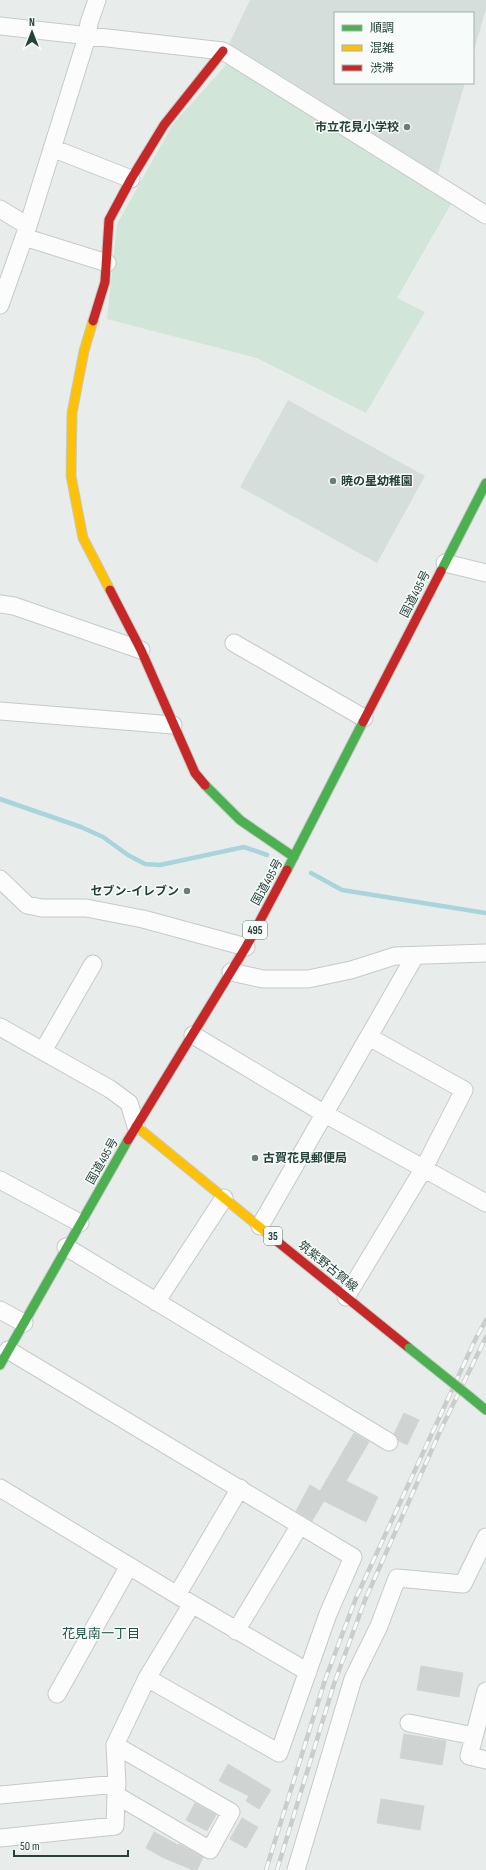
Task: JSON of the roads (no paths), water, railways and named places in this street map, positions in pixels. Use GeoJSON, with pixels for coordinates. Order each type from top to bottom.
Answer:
{"type":"FeatureCollection","features":[{"type":"Feature","properties":{"kind":"main road"},"geometry":{"type":"LineString","coordinates":[[223,50],[164,125],[131,179],[109,220],[105,282],[84,351],[72,413],[71,476],[82,538],[141,650],[194,773],[220,803],[263,838],[294,857]]}},
{"type":"Feature","properties":{"kind":"main road","name":"国道495号"},"geometry":{"type":"LineString","coordinates":[[4,1358],[136,1126],[246,948],[486,483]]}},
{"type":"Feature","properties":{"kind":"main road","name":"筑紫野古賀線"},"geometry":{"type":"LineString","coordinates":[[136,1126],[486,1410]]}},
{"type":"Feature","properties":{"kind":"street"},"geometry":{"type":"LineString","coordinates":[[0,305],[26,232],[87,37],[89,24],[97,0]]}},
{"type":"Feature","properties":{"kind":"street"},"geometry":{"type":"LineString","coordinates":[[0,26],[87,37],[223,50],[486,215]]}},
{"type":"Feature","properties":{"kind":"street"},"geometry":{"type":"LineString","coordinates":[[52,148],[131,179]]}},
{"type":"Feature","properties":{"kind":"street"},"geometry":{"type":"LineString","coordinates":[[0,209],[26,232],[107,262]]}},
{"type":"Feature","properties":{"kind":"street"},"geometry":{"type":"LineString","coordinates":[[444,563],[486,573]]}},
{"type":"Feature","properties":{"kind":"street"},"geometry":{"type":"LineString","coordinates":[[0,604],[14,606],[141,650]]}},
{"type":"Feature","properties":{"kind":"street"},"geometry":{"type":"LineString","coordinates":[[234,643],[364,718]]}},
{"type":"Feature","properties":{"kind":"street"},"geometry":{"type":"LineString","coordinates":[[0,711],[173,725]]}},
{"type":"Feature","properties":{"kind":"street"},"geometry":{"type":"LineString","coordinates":[[0,879],[26,905],[42,908],[86,908],[143,919],[246,948]]}},
{"type":"Feature","properties":{"kind":"street"},"geometry":{"type":"LineString","coordinates":[[231,972],[263,979],[308,979],[351,970],[395,956],[486,953]]}},
{"type":"Feature","properties":{"kind":"street"},"geometry":{"type":"LineString","coordinates":[[260,1226],[415,956]]}},
{"type":"Feature","properties":{"kind":"street"},"geometry":{"type":"LineString","coordinates":[[44,1051],[93,964]]}},
{"type":"Feature","properties":{"kind":"street"},"geometry":{"type":"LineString","coordinates":[[0,1027],[110,1089],[130,1102],[136,1126]]}},
{"type":"Feature","properties":{"kind":"street"},"geometry":{"type":"LineString","coordinates":[[193,1036],[325,1114],[486,1203]]}},
{"type":"Feature","properties":{"kind":"street"},"geometry":{"type":"LineString","coordinates":[[346,1296],[424,1168],[464,1090],[369,1037]]}},
{"type":"Feature","properties":{"kind":"street"},"geometry":{"type":"LineString","coordinates":[[0,1180],[80,1223]]}},
{"type":"Feature","properties":{"kind":"street"},"geometry":{"type":"LineString","coordinates":[[156,1302],[224,1198]]}},
{"type":"Feature","properties":{"kind":"street"},"geometry":{"type":"LineString","coordinates":[[66,1247],[389,1442]]}},
{"type":"Feature","properties":{"kind":"street"},"geometry":{"type":"LineString","coordinates":[[0,1310],[24,1323]]}},
{"type":"Feature","properties":{"kind":"street"},"geometry":{"type":"LineString","coordinates":[[4,1358],[240,1488],[353,1556],[328,1614],[279,1753],[147,1678]]}},
{"type":"Feature","properties":{"kind":"street"},"geometry":{"type":"LineString","coordinates":[[0,1488],[236,1631],[308,1672]]}},
{"type":"Feature","properties":{"kind":"street"},"geometry":{"type":"LineString","coordinates":[[177,1595],[240,1488]]}},
{"type":"Feature","properties":{"kind":"street"},"geometry":{"type":"LineString","coordinates":[[236,1631],[300,1525]]}},
{"type":"Feature","properties":{"kind":"street"},"geometry":{"type":"LineString","coordinates":[[296,1870],[353,1679],[379,1626],[397,1578],[463,1584],[486,1537]]}},
{"type":"Feature","properties":{"kind":"street"},"geometry":{"type":"LineString","coordinates":[[57,1694],[129,1566]]}},
{"type":"Feature","properties":{"kind":"street"},"geometry":{"type":"LineString","coordinates":[[0,1838],[115,1826],[115,1745],[147,1678],[192,1604]]}},
{"type":"Feature","properties":{"kind":"street"},"geometry":{"type":"LineString","coordinates":[[486,1691],[469,1756],[486,1760]]}},
{"type":"Feature","properties":{"kind":"street"},"geometry":{"type":"LineString","coordinates":[[409,1724],[474,1736]]}},
{"type":"Feature","properties":{"kind":"street"},"geometry":{"type":"LineString","coordinates":[[0,1795],[116,1789],[210,1850],[231,1812],[115,1745]]}},
{"type":"Feature","properties":{"kind":"waterway"},"geometry":{"type":"LineString","coordinates":[[0,799],[81,827],[103,837],[128,855],[145,864],[160,865],[244,847],[267,855]]}},
{"type":"Feature","properties":{"kind":"waterway"},"geometry":{"type":"LineString","coordinates":[[311,873],[342,890],[486,913]]}},
{"type":"Feature","properties":{"kind":"railway"},"geometry":{"type":"LineString","coordinates":[[266,1870],[325,1680],[356,1598],[476,1338],[486,1320]]}},
{"type":"Feature","properties":{"kind":"railway"},"geometry":{"type":"LineString","coordinates":[[277,1870],[334,1684],[365,1600],[442,1427],[486,1337]]}},
{"type":"Feature","properties":{"kind":"place","name":"市立花見小学校"},"geometry":{"type":"Point","coordinates":[407,127]}},
{"type":"Feature","properties":{"kind":"place","name":"暁の星幼稚園"},"geometry":{"type":"Point","coordinates":[333,481]}},
{"type":"Feature","properties":{"kind":"place","name":"セブン-イレブン"},"geometry":{"type":"Point","coordinates":[187,891]}},
{"type":"Feature","properties":{"kind":"place","name":"古賀花見郵便局"},"geometry":{"type":"Point","coordinates":[255,1158]}},
{"type":"Feature","properties":{"kind":"district","name":"花見南一丁目"},"geometry":{"type":"Point","coordinates":[101,1633]}}]}
